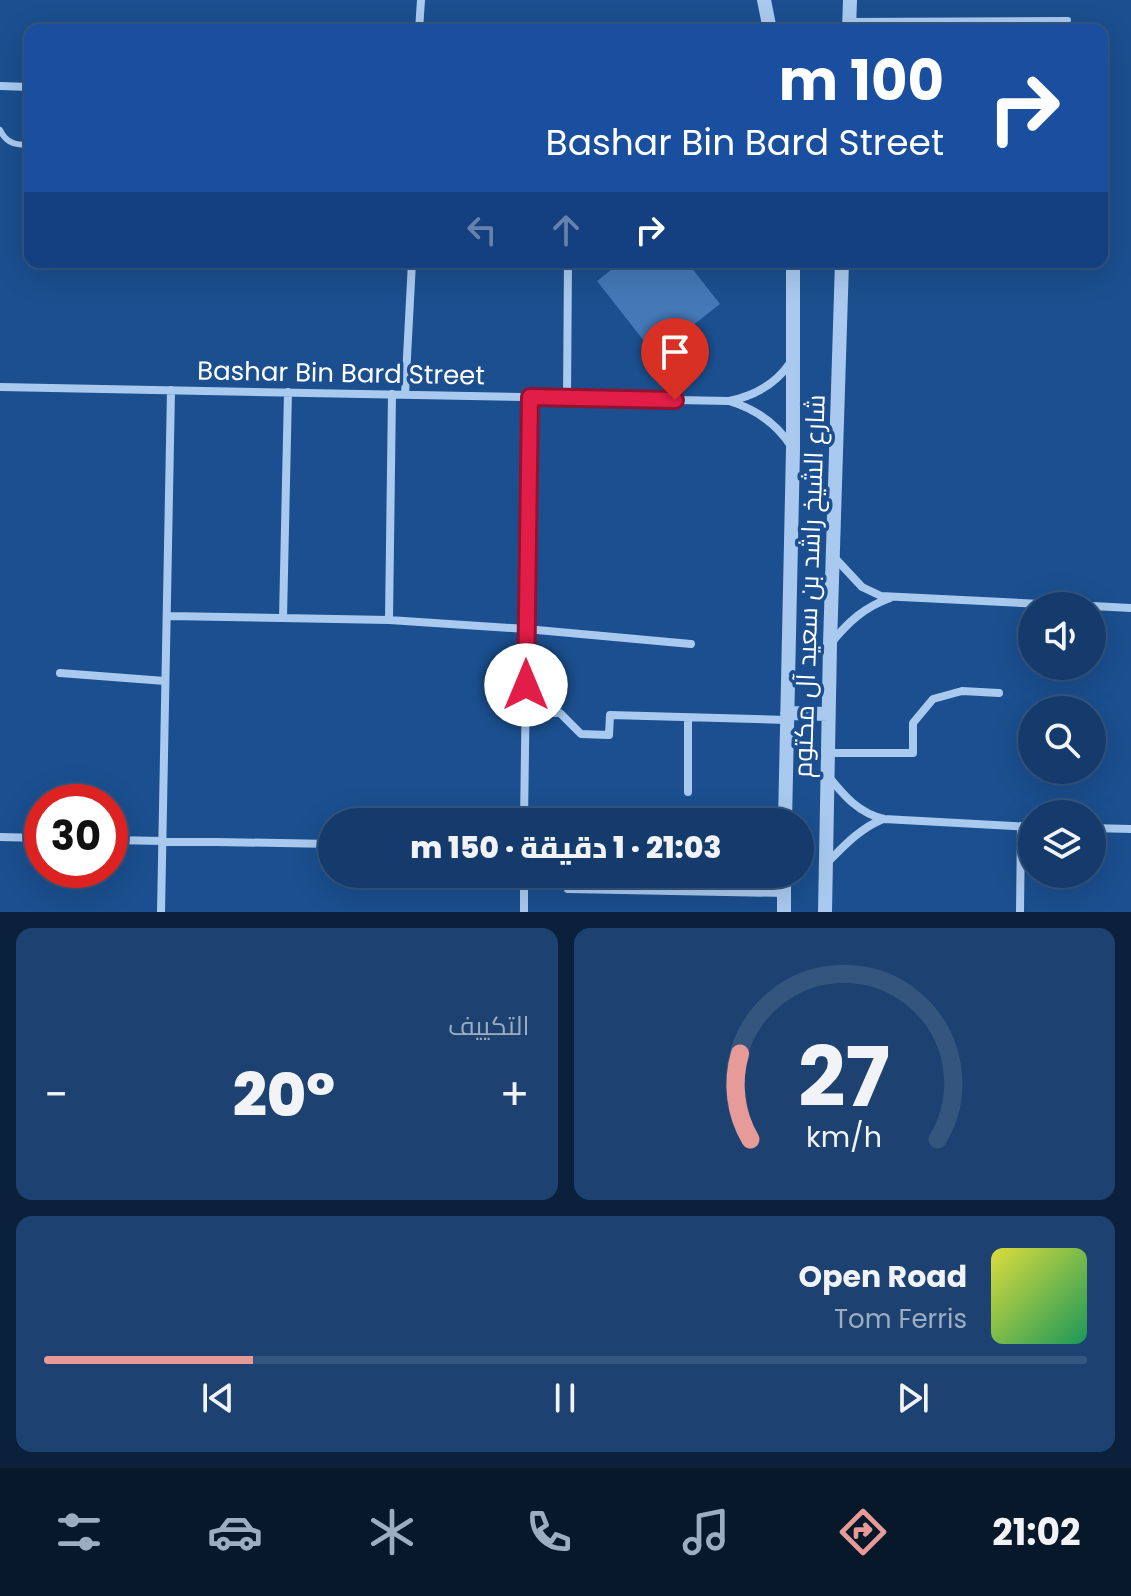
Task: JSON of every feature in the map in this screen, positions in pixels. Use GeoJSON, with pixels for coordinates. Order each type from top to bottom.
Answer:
{"type":"FeatureCollection","features":[{"type":"Feature","properties":{"kind":"street"},"geometry":{"type":"LineString","coordinates":[[419,24],[421,0]]}},
{"type":"Feature","properties":{"kind":"street"},"geometry":{"type":"LineString","coordinates":[[764,0],[769,24]]}},
{"type":"Feature","properties":{"kind":"street"},"geometry":{"type":"LineString","coordinates":[[849,24],[850,0]]}},
{"type":"Feature","properties":{"kind":"street"},"geometry":{"type":"LineString","coordinates":[[0,86],[24,87]]}},
{"type":"Feature","properties":{"kind":"street"},"geometry":{"type":"LineString","coordinates":[[405,395],[412,268]]}},
{"type":"Feature","properties":{"kind":"street"},"geometry":{"type":"LineString","coordinates":[[567,398],[568,268]]}},
{"type":"Feature","properties":{"kind":"street","name":"شارع الشيخ راشد بن سعيد آل مكتوم"},"geometry":{"type":"LineString","coordinates":[[785,808],[793,449],[793,268]]}},
{"type":"Feature","properties":{"kind":"street","name":"شارع الشيخ راشد بن سعيد آل مكتوم"},"geometry":{"type":"LineString","coordinates":[[825,912],[842,268]]}},
{"type":"Feature","properties":{"kind":"street","name":"Bashar Bin Bard Street"},"geometry":{"type":"LineString","coordinates":[[729,401],[766,387],[794,359]]}},
{"type":"Feature","properties":{"kind":"street","name":"Bashar Bin Bard Street"},"geometry":{"type":"LineString","coordinates":[[0,387],[729,401],[759,413],[778,429],[793,449]]}},
{"type":"Feature","properties":{"kind":"street"},"geometry":{"type":"LineString","coordinates":[[161,912],[171,390]]}},
{"type":"Feature","properties":{"kind":"street"},"geometry":{"type":"LineString","coordinates":[[283,618],[288,392]]}},
{"type":"Feature","properties":{"kind":"street"},"geometry":{"type":"LineString","coordinates":[[389,620],[392,394]]}},
{"type":"Feature","properties":{"kind":"street"},"geometry":{"type":"LineString","coordinates":[[524,808],[530,397]]}},
{"type":"Feature","properties":{"kind":"street"},"geometry":{"type":"LineString","coordinates":[[832,556],[862,587],[881,596],[1018,603]]}},
{"type":"Feature","properties":{"kind":"street"},"geometry":{"type":"LineString","coordinates":[[830,644],[854,617],[891,598]]}},
{"type":"Feature","properties":{"kind":"street"},"geometry":{"type":"LineString","coordinates":[[1106,607],[1131,608]]}},
{"type":"Feature","properties":{"kind":"street"},"geometry":{"type":"LineString","coordinates":[[167,616],[389,620],[691,644]]}},
{"type":"Feature","properties":{"kind":"street"},"geometry":{"type":"LineString","coordinates":[[60,673],[165,681]]}},
{"type":"Feature","properties":{"kind":"street"},"geometry":{"type":"LineString","coordinates":[[828,753],[913,753],[913,723],[933,699],[962,691],[999,693]]}},
{"type":"Feature","properties":{"kind":"street"},"geometry":{"type":"LineString","coordinates":[[526,713],[560,713],[581,734],[609,735],[610,715],[688,718],[828,714]]}},
{"type":"Feature","properties":{"kind":"street"},"geometry":{"type":"LineString","coordinates":[[688,718],[688,792]]}},
{"type":"Feature","properties":{"kind":"street"},"geometry":{"type":"LineString","coordinates":[[827,775],[848,800],[874,817],[1018,826]]}},
{"type":"Feature","properties":{"kind":"street"},"geometry":{"type":"LineString","coordinates":[[826,864],[860,831],[884,819]]}},
{"type":"Feature","properties":{"kind":"street"},"geometry":{"type":"LineString","coordinates":[[1106,828],[1131,829]]}},
{"type":"Feature","properties":{"kind":"street"},"geometry":{"type":"LineString","coordinates":[[0,837],[24,838]]}},
{"type":"Feature","properties":{"kind":"street"},"geometry":{"type":"LineString","coordinates":[[128,841],[318,844]]}},
{"type":"Feature","properties":{"kind":"street"},"geometry":{"type":"LineString","coordinates":[[524,888],[524,912]]}},
{"type":"Feature","properties":{"kind":"street"},"geometry":{"type":"LineString","coordinates":[[568,888],[784,893]]}},
{"type":"Feature","properties":{"kind":"street"},"geometry":{"type":"LineString","coordinates":[[784,888],[784,912]]}},
{"type":"Feature","properties":{"kind":"street"},"geometry":{"type":"LineString","coordinates":[[1020,888],[1020,912]]}},
{"type":"Feature","properties":{"kind":"lane"},"geometry":{"type":"LineString","coordinates":[[922,24],[1068,20]]}},
{"type":"Feature","properties":{"kind":"lane"},"geometry":{"type":"LineString","coordinates":[[0,130],[13,145],[24,145]]}},
{"type":"Feature","properties":{"kind":"building"},"geometry":{"type":"Polygon","coordinates":[[[613,268],[692,268],[720,304],[655,355],[597,281],[613,268]]]}},
{"type":"Feature","properties":{"kind":"route"},"geometry":{"type":"LineString","coordinates":[[526,685],[530,397],[675,400]]}}]}
